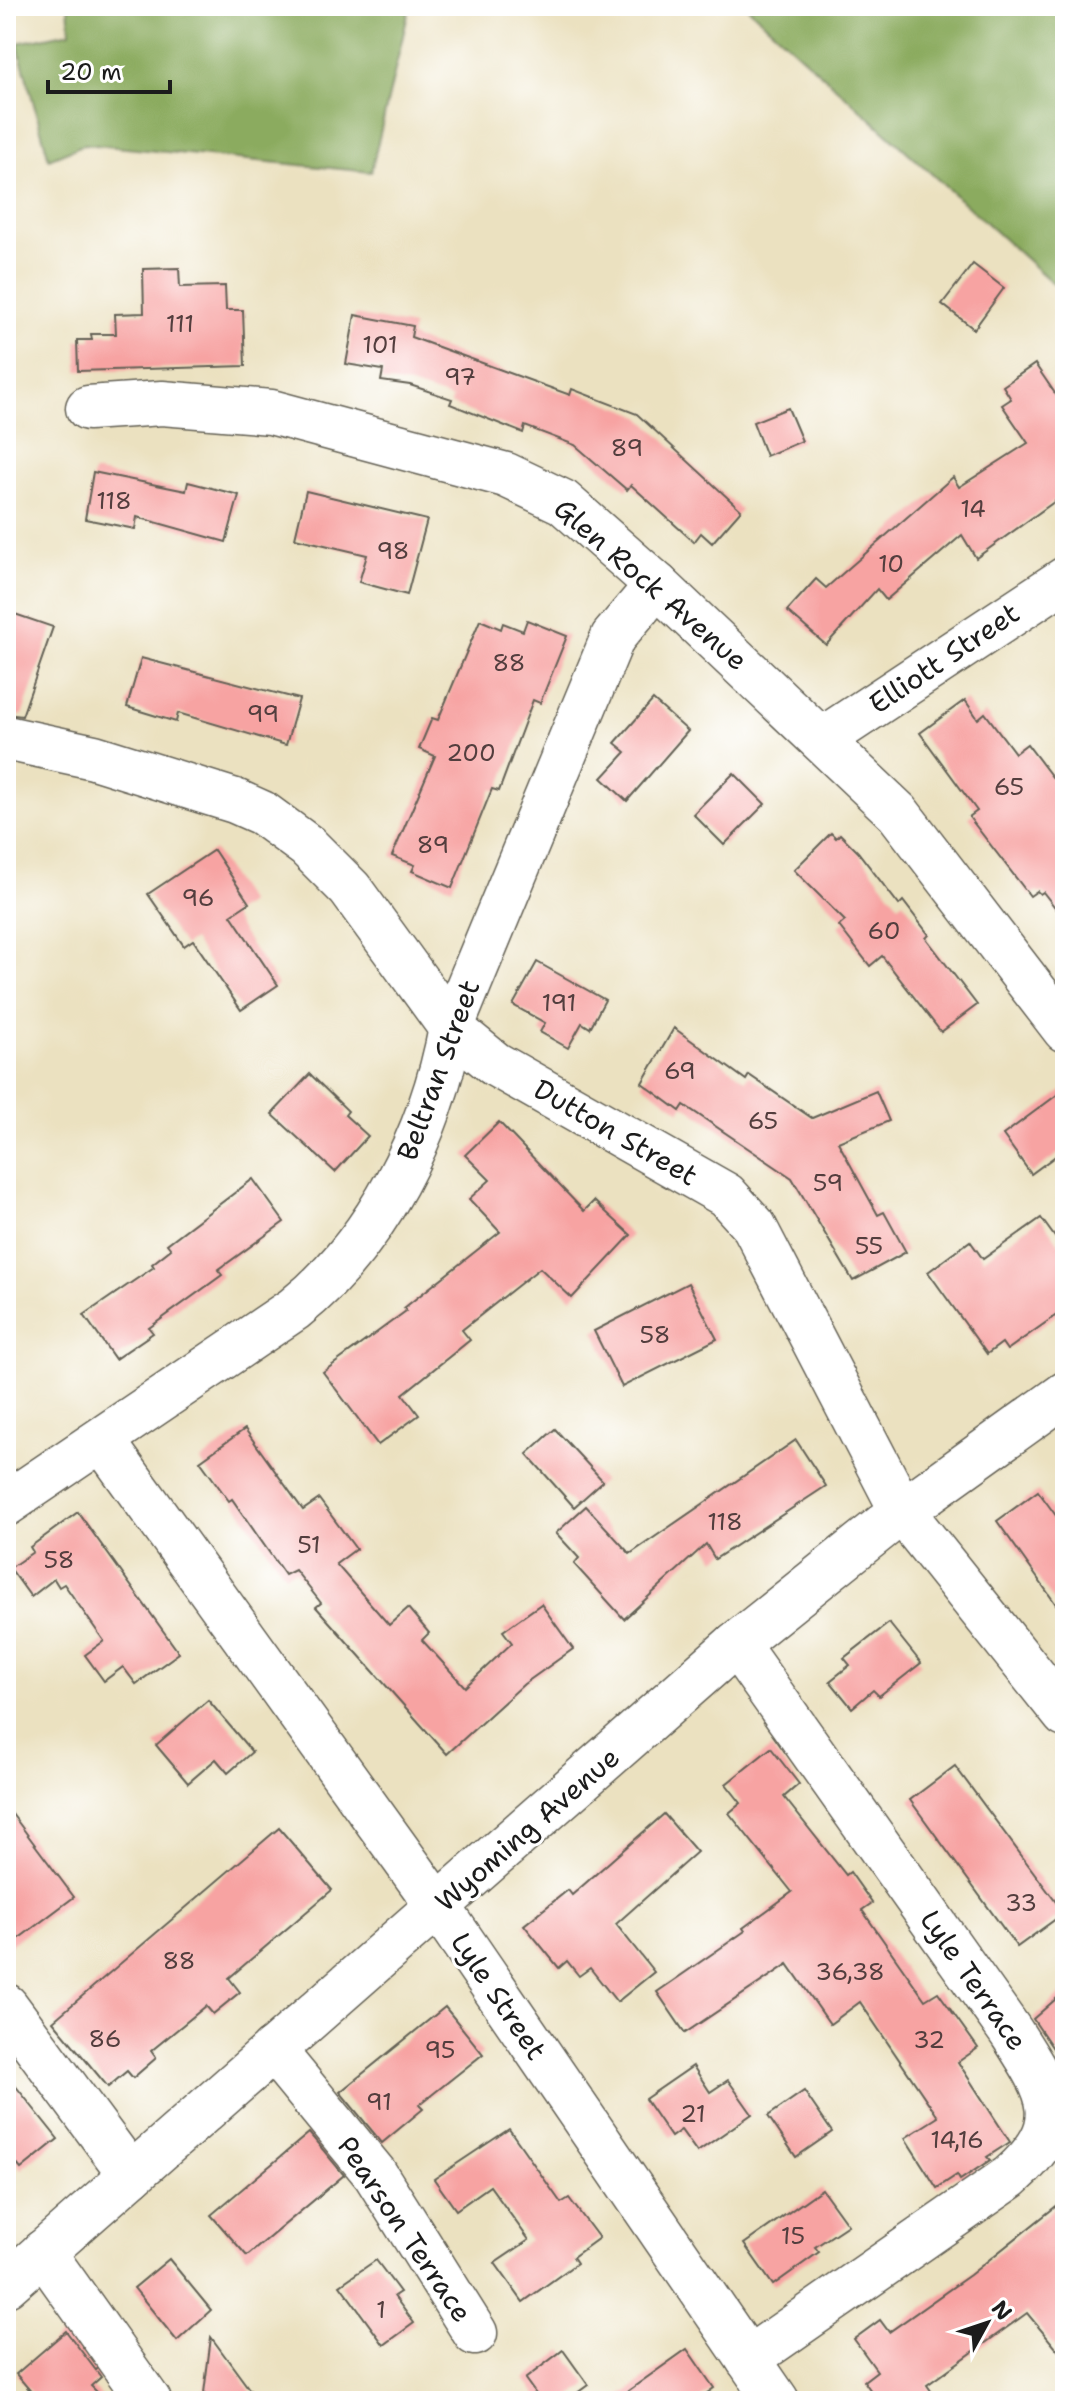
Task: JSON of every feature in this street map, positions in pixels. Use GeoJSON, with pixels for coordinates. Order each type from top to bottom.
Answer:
{"type":"FeatureCollection","features":[{"type":"Feature","properties":{"kind":"street","name":"Glen Rock Avenue"},"geometry":{"type":"LineString","coordinates":[[88,408],[162,403],[271,412],[506,475],[563,502],[823,739],[906,823],[1065,1030]]}},
{"type":"Feature","properties":{"kind":"street","name":"Elliott Street"},"geometry":{"type":"LineString","coordinates":[[823,739],[1065,579]]}},
{"type":"Feature","properties":{"kind":"street","name":"Beltran Street"},"geometry":{"type":"LineString","coordinates":[[6,1504],[294,1309],[355,1251],[387,1200],[439,1081],[451,1028],[613,637],[657,585]]}},
{"type":"Feature","properties":{"kind":"street","name":"Dutton Street"},"geometry":{"type":"LineString","coordinates":[[6,738],[94,757],[235,801],[262,813],[307,846],[350,889],[451,1028],[495,1064],[726,1195],[746,1212],[902,1511],[1065,1715]]}},
{"type":"Feature","properties":{"kind":"street","name":"Wyoming Avenue"},"geometry":{"type":"LineString","coordinates":[[6,2285],[736,1644],[902,1511],[1065,1394]]}},
{"type":"Feature","properties":{"kind":"street","name":"Lyle Street"},"geometry":{"type":"LineString","coordinates":[[102,1440],[438,1906],[777,2401]]}},
{"type":"Feature","properties":{"kind":"street","name":"Lyle Terrace"},"geometry":{"type":"LineString","coordinates":[[736,1644],[1011,2032],[1043,2084],[1053,2120],[1043,2146],[1010,2177],[748,2359]]}},
{"type":"Feature","properties":{"kind":"street"},"geometry":{"type":"LineString","coordinates":[[6,2006],[131,2175]]}},
{"type":"Feature","properties":{"kind":"street","name":"Pearson Terrace"},"geometry":{"type":"LineString","coordinates":[[273,2050],[375,2174],[475,2333]]}},
{"type":"Feature","properties":{"kind":"street"},"geometry":{"type":"LineString","coordinates":[[43,2252],[149,2401]]}},
{"type":"Feature","properties":{"kind":"green space"},"geometry":{"type":"Polygon","coordinates":[[[68,6],[410,6],[371,172],[85,144],[49,159],[17,43],[70,32],[68,6]]]}},
{"type":"Feature","properties":{"kind":"green space"},"geometry":{"type":"Polygon","coordinates":[[[746,6],[1065,6],[1065,294],[1038,270],[746,6]]]}},
{"type":"Feature","properties":{"kind":"building"},"geometry":{"type":"Polygon","coordinates":[[[973,264],[1004,288],[974,329],[942,304],[973,264]]]}},
{"type":"Feature","properties":{"kind":"building"},"geometry":{"type":"Polygon","coordinates":[[[179,268],[180,287],[225,286],[226,310],[243,310],[245,366],[78,371],[77,340],[92,340],[91,334],[116,334],[115,314],[144,313],[143,269],[179,268]]]}},
{"type":"Feature","properties":{"kind":"building"},"geometry":{"type":"Polygon","coordinates":[[[355,315],[413,326],[411,337],[570,395],[572,389],[637,414],[741,510],[712,543],[701,533],[694,542],[631,485],[627,490],[575,445],[525,426],[523,433],[450,404],[452,399],[410,385],[381,381],[383,370],[346,364],[355,315]]]}},
{"type":"Feature","properties":{"kind":"building"},"geometry":{"type":"Polygon","coordinates":[[[1035,364],[1065,408],[1065,494],[976,558],[962,535],[886,600],[877,589],[826,645],[787,611],[816,579],[826,588],[953,477],[959,487],[1028,443],[1002,405],[1011,399],[1003,386],[1035,364]]]}},
{"type":"Feature","properties":{"kind":"building"},"geometry":{"type":"Polygon","coordinates":[[[788,408],[802,441],[766,456],[753,422],[788,408]]]}},
{"type":"Feature","properties":{"kind":"building"},"geometry":{"type":"Polygon","coordinates":[[[93,472],[186,491],[188,482],[239,495],[226,542],[137,517],[135,529],[85,519],[93,472]]]}},
{"type":"Feature","properties":{"kind":"building"},"geometry":{"type":"Polygon","coordinates":[[[306,491],[427,520],[407,595],[359,582],[367,555],[295,538],[306,491]]]}},
{"type":"Feature","properties":{"kind":"building"},"geometry":{"type":"Polygon","coordinates":[[[6,611],[53,627],[22,716],[6,714],[6,611]]]}},
{"type":"Feature","properties":{"kind":"building"},"geometry":{"type":"Polygon","coordinates":[[[480,620],[501,629],[503,623],[523,631],[527,620],[567,636],[540,703],[533,700],[499,791],[492,789],[452,888],[412,871],[415,865],[392,856],[435,756],[419,749],[432,718],[438,720],[480,620]]]}},
{"type":"Feature","properties":{"kind":"building"},"geometry":{"type":"Polygon","coordinates":[[[141,658],[299,699],[286,745],[178,713],[176,722],[127,707],[141,658]]]}},
{"type":"Feature","properties":{"kind":"building"},"geometry":{"type":"Polygon","coordinates":[[[653,700],[688,731],[627,801],[602,778],[626,752],[615,743],[653,700]]]}},
{"type":"Feature","properties":{"kind":"building"},"geometry":{"type":"Polygon","coordinates":[[[965,700],[978,719],[985,713],[1015,753],[1027,744],[1065,794],[1065,920],[1043,892],[1040,894],[1037,891],[1030,896],[969,817],[977,811],[920,733],[965,700]]]}},
{"type":"Feature","properties":{"kind":"building"},"geometry":{"type":"Polygon","coordinates":[[[734,773],[765,804],[724,845],[693,814],[734,773]]]}},
{"type":"Feature","properties":{"kind":"building"},"geometry":{"type":"Polygon","coordinates":[[[831,833],[836,838],[840,834],[858,852],[899,905],[903,901],[929,935],[926,938],[977,1005],[941,1032],[882,956],[870,966],[839,926],[845,921],[794,870],[831,833]]]}},
{"type":"Feature","properties":{"kind":"building"},"geometry":{"type":"Polygon","coordinates":[[[214,850],[249,903],[231,915],[278,985],[241,1010],[193,940],[184,946],[148,894],[214,850]]]}},
{"type":"Feature","properties":{"kind":"building"},"geometry":{"type":"Polygon","coordinates":[[[537,962],[605,1000],[590,1028],[582,1023],[568,1048],[540,1032],[545,1023],[513,1005],[537,962]]]}},
{"type":"Feature","properties":{"kind":"building"},"geometry":{"type":"Polygon","coordinates":[[[674,1028],[746,1080],[749,1075],[812,1118],[876,1091],[889,1121],[838,1142],[878,1215],[884,1212],[906,1252],[853,1281],[792,1178],[684,1105],[680,1111],[642,1083],[674,1028]]]}},
{"type":"Feature","properties":{"kind":"building"},"geometry":{"type":"Polygon","coordinates":[[[310,1074],[348,1111],[345,1115],[368,1136],[335,1172],[272,1114],[310,1074]]]}},
{"type":"Feature","properties":{"kind":"building"},"geometry":{"type":"Polygon","coordinates":[[[1065,1089],[1065,1149],[1031,1174],[1003,1135],[1065,1089]]]}},
{"type":"Feature","properties":{"kind":"building"},"geometry":{"type":"Polygon","coordinates":[[[499,1122],[584,1211],[594,1201],[631,1235],[572,1298],[540,1268],[462,1330],[470,1340],[403,1394],[419,1415],[378,1445],[323,1372],[406,1311],[404,1308],[500,1232],[469,1199],[490,1180],[465,1155],[499,1122]]]}},
{"type":"Feature","properties":{"kind":"building"},"geometry":{"type":"Polygon","coordinates":[[[253,1179],[284,1222],[218,1270],[222,1275],[149,1328],[153,1333],[115,1359],[84,1315],[154,1267],[152,1264],[171,1249],[167,1244],[253,1179]]]}},
{"type":"Feature","properties":{"kind":"building"},"geometry":{"type":"Polygon","coordinates":[[[1041,1218],[1065,1251],[1065,1309],[1007,1350],[1002,1343],[987,1354],[928,1272],[970,1241],[983,1259],[1041,1218]]]}},
{"type":"Feature","properties":{"kind":"building"},"geometry":{"type":"Polygon","coordinates":[[[688,1283],[717,1339],[622,1387],[594,1331],[688,1283]]]}},
{"type":"Feature","properties":{"kind":"building"},"geometry":{"type":"Polygon","coordinates":[[[245,1429],[303,1510],[319,1499],[356,1549],[336,1564],[389,1625],[408,1608],[429,1633],[422,1640],[465,1687],[512,1643],[503,1631],[541,1604],[573,1649],[524,1684],[447,1754],[316,1607],[321,1603],[295,1570],[285,1575],[232,1499],[229,1501],[200,1461],[245,1429]]]}},
{"type":"Feature","properties":{"kind":"building"},"geometry":{"type":"Polygon","coordinates":[[[555,1429],[603,1481],[574,1507],[527,1454],[555,1429]]]}},
{"type":"Feature","properties":{"kind":"building"},"geometry":{"type":"Polygon","coordinates":[[[796,1440],[826,1486],[715,1559],[706,1544],[624,1619],[574,1564],[579,1558],[556,1533],[586,1506],[630,1554],[796,1440]]]}},
{"type":"Feature","properties":{"kind":"building"},"geometry":{"type":"Polygon","coordinates":[[[1038,1491],[1065,1528],[1065,1617],[997,1521],[1038,1491]]]}},
{"type":"Feature","properties":{"kind":"building"},"geometry":{"type":"Polygon","coordinates":[[[78,1512],[179,1653],[136,1684],[123,1667],[104,1681],[85,1655],[104,1641],[64,1584],[59,1587],[54,1579],[31,1597],[10,1568],[33,1552],[30,1547],[78,1512]]]}},
{"type":"Feature","properties":{"kind":"building"},"geometry":{"type":"Polygon","coordinates":[[[889,1623],[921,1663],[879,1696],[873,1690],[852,1708],[830,1681],[850,1665],[844,1658],[889,1623]]]}},
{"type":"Feature","properties":{"kind":"building"},"geometry":{"type":"Polygon","coordinates":[[[208,1700],[252,1752],[228,1773],[216,1759],[188,1783],[156,1745],[208,1700]]]}},
{"type":"Feature","properties":{"kind":"building"},"geometry":{"type":"Polygon","coordinates":[[[771,1748],[799,1784],[784,1797],[846,1875],[850,1872],[872,1903],[862,1910],[925,2000],[938,1992],[978,2048],[958,2062],[1010,2142],[960,2180],[957,2175],[937,2188],[905,2138],[938,2117],[860,2002],[830,2024],[788,1964],[685,2033],[657,1992],[745,1931],[743,1928],[792,1892],[729,1813],[741,1803],[726,1784],[771,1748]]]}},
{"type":"Feature","properties":{"kind":"building"},"geometry":{"type":"Polygon","coordinates":[[[955,1766],[1064,1913],[1017,1947],[910,1800],[955,1766]]]}},
{"type":"Feature","properties":{"kind":"building"},"geometry":{"type":"Polygon","coordinates":[[[6,1806],[74,1897],[6,1948],[6,1806]]]}},
{"type":"Feature","properties":{"kind":"building"},"geometry":{"type":"Polygon","coordinates":[[[664,1814],[697,1852],[616,1924],[654,1972],[617,2002],[590,1968],[579,1976],[567,1961],[559,1968],[524,1925],[568,1890],[572,1895],[664,1814]]]}},
{"type":"Feature","properties":{"kind":"building"},"geometry":{"type":"Polygon","coordinates":[[[279,1828],[332,1890],[229,1978],[240,1992],[213,2014],[206,2006],[151,2051],[156,2058],[133,2078],[127,2071],[108,2087],[53,2021],[279,1828]]]}},
{"type":"Feature","properties":{"kind":"building"},"geometry":{"type":"Polygon","coordinates":[[[1065,1991],[1065,2066],[1033,2019],[1065,1991]]]}},
{"type":"Feature","properties":{"kind":"building"},"geometry":{"type":"Polygon","coordinates":[[[445,2007],[483,2054],[419,2105],[423,2109],[382,2143],[340,2092],[445,2007]]]}},
{"type":"Feature","properties":{"kind":"building"},"geometry":{"type":"Polygon","coordinates":[[[693,2066],[710,2092],[728,2080],[752,2114],[697,2152],[681,2130],[671,2137],[645,2099],[693,2066]]]}},
{"type":"Feature","properties":{"kind":"building"},"geometry":{"type":"Polygon","coordinates":[[[6,2074],[58,2139],[21,2169],[6,2150],[6,2074]]]}},
{"type":"Feature","properties":{"kind":"building"},"geometry":{"type":"Polygon","coordinates":[[[804,2091],[832,2132],[796,2157],[768,2116],[804,2091]]]}},
{"type":"Feature","properties":{"kind":"building"},"geometry":{"type":"Polygon","coordinates":[[[509,2129],[561,2203],[569,2198],[599,2238],[573,2257],[577,2263],[523,2302],[495,2263],[529,2240],[490,2186],[456,2210],[434,2179],[509,2129]]]}},
{"type":"Feature","properties":{"kind":"building"},"geometry":{"type":"Polygon","coordinates":[[[309,2133],[344,2175],[247,2256],[211,2215],[309,2133]]]}},
{"type":"Feature","properties":{"kind":"building"},"geometry":{"type":"Polygon","coordinates":[[[822,2189],[848,2225],[815,2247],[819,2252],[773,2285],[744,2244],[822,2189]]]}},
{"type":"Feature","properties":{"kind":"building"},"geometry":{"type":"Polygon","coordinates":[[[1065,2199],[1065,2359],[1027,2313],[927,2385],[938,2401],[878,2401],[864,2381],[877,2371],[854,2339],[880,2320],[889,2332],[970,2275],[1065,2199]]]}},
{"type":"Feature","properties":{"kind":"building"},"geometry":{"type":"Polygon","coordinates":[[[169,2259],[211,2310],[177,2341],[134,2288],[169,2259]]]}},
{"type":"Feature","properties":{"kind":"building"},"geometry":{"type":"Polygon","coordinates":[[[376,2260],[400,2292],[394,2296],[414,2323],[384,2345],[340,2285],[376,2260]]]}},
{"type":"Feature","properties":{"kind":"building"},"geometry":{"type":"Polygon","coordinates":[[[66,2331],[101,2377],[91,2386],[106,2401],[39,2401],[16,2374],[66,2331]]]}},
{"type":"Feature","properties":{"kind":"building"},"geometry":{"type":"Polygon","coordinates":[[[211,2337],[258,2401],[203,2401],[211,2337]]]}},
{"type":"Feature","properties":{"kind":"building"},"geometry":{"type":"Polygon","coordinates":[[[687,2349],[714,2388],[696,2401],[614,2401],[687,2349]]]}},
{"type":"Feature","properties":{"kind":"building"},"geometry":{"type":"Polygon","coordinates":[[[563,2350],[588,2385],[566,2401],[541,2401],[525,2379],[563,2350]]]}}]}
